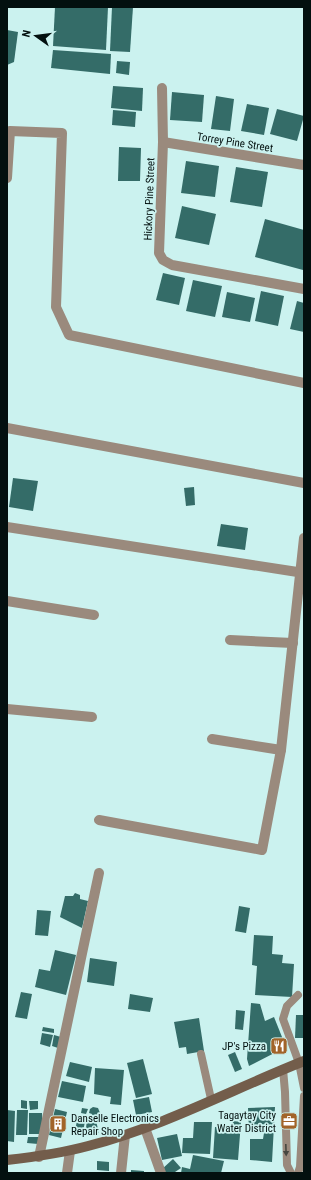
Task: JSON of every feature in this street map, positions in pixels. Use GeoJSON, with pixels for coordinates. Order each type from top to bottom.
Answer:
{"type":"FeatureCollection","features":[{"type":"Feature","properties":{"kind":"main road"},"geometry":{"type":"LineString","coordinates":[[7,1160],[70,1151],[125,1135],[301,1062]]}},
{"type":"Feature","properties":{"kind":"street","name":"Hickory Pine Street"},"geometry":{"type":"LineString","coordinates":[[162,88],[163,142],[159,253],[163,260],[172,265],[304,289]]}},
{"type":"Feature","properties":{"kind":"street"},"geometry":{"type":"LineString","coordinates":[[7,178],[10,131],[62,133],[56,307],[69,335],[304,383]]}},
{"type":"Feature","properties":{"kind":"street","name":"Torrey Pine Street"},"geometry":{"type":"LineString","coordinates":[[163,142],[304,165]]}},
{"type":"Feature","properties":{"kind":"street"},"geometry":{"type":"LineString","coordinates":[[7,428],[304,483]]}},
{"type":"Feature","properties":{"kind":"street"},"geometry":{"type":"LineString","coordinates":[[7,527],[302,574]]}},
{"type":"Feature","properties":{"kind":"street"},"geometry":{"type":"LineString","coordinates":[[99,820],[262,850],[281,750],[302,574],[304,538]]}},
{"type":"Feature","properties":{"kind":"street"},"geometry":{"type":"LineString","coordinates":[[7,601],[94,615]]}},
{"type":"Feature","properties":{"kind":"street"},"geometry":{"type":"LineString","coordinates":[[230,640],[293,643]]}},
{"type":"Feature","properties":{"kind":"street"},"geometry":{"type":"LineString","coordinates":[[7,709],[92,717]]}},
{"type":"Feature","properties":{"kind":"street"},"geometry":{"type":"LineString","coordinates":[[212,739],[281,750]]}},
{"type":"Feature","properties":{"kind":"street"},"geometry":{"type":"LineString","coordinates":[[39,1156],[98,873]]}},
{"type":"Feature","properties":{"kind":"street"},"geometry":{"type":"LineString","coordinates":[[145,1128],[160,1173]]}},
{"type":"Feature","properties":{"kind":"street"},"geometry":{"type":"LineString","coordinates":[[121,1173],[125,1135]]}},
{"type":"Feature","properties":{"kind":"street"},"geometry":{"type":"LineString","coordinates":[[67,1173],[70,1151]]}},
{"type":"Feature","properties":{"kind":"lane"},"geometry":{"type":"LineString","coordinates":[[298,995],[288,1006],[283,1019],[301,1062],[304,1088]]}},
{"type":"Feature","properties":{"kind":"lane"},"geometry":{"type":"LineString","coordinates":[[201,1054],[211,1099]]}},
{"type":"Feature","properties":{"kind":"lane"},"geometry":{"type":"LineString","coordinates":[[283,1069],[287,1165],[291,1173]]}},
{"type":"Feature","properties":{"kind":"lane"},"geometry":{"type":"LineString","coordinates":[[298,1173],[301,1154],[304,1096]]}},
{"type":"Feature","properties":{"kind":"building"},"geometry":{"type":"Polygon","coordinates":[[[55,7],[108,7],[106,50],[53,46],[55,7]]]}},
{"type":"Feature","properties":{"kind":"building"},"geometry":{"type":"Polygon","coordinates":[[[112,7],[133,7],[130,52],[110,51],[112,7]]]}},
{"type":"Feature","properties":{"kind":"building"},"geometry":{"type":"Polygon","coordinates":[[[7,30],[18,32],[14,62],[7,65],[7,30]]]}},
{"type":"Feature","properties":{"kind":"building"},"geometry":{"type":"Polygon","coordinates":[[[53,50],[111,54],[110,74],[51,68],[53,50]]]}},
{"type":"Feature","properties":{"kind":"building"},"geometry":{"type":"Polygon","coordinates":[[[117,61],[130,62],[129,75],[116,73],[117,61]]]}},
{"type":"Feature","properties":{"kind":"building"},"geometry":{"type":"Polygon","coordinates":[[[113,86],[143,88],[142,111],[111,108],[113,86]]]}},
{"type":"Feature","properties":{"kind":"building"},"geometry":{"type":"Polygon","coordinates":[[[172,92],[204,95],[202,122],[170,120],[172,92]]]}},
{"type":"Feature","properties":{"kind":"building"},"geometry":{"type":"Polygon","coordinates":[[[216,96],[234,99],[230,131],[211,129],[216,96]]]}},
{"type":"Feature","properties":{"kind":"building"},"geometry":{"type":"Polygon","coordinates":[[[247,104],[269,108],[264,135],[241,131],[247,104]]]}},
{"type":"Feature","properties":{"kind":"building"},"geometry":{"type":"Polygon","coordinates":[[[277,109],[304,116],[297,141],[270,134],[277,109]]]}},
{"type":"Feature","properties":{"kind":"building"},"geometry":{"type":"Polygon","coordinates":[[[113,110],[136,112],[135,127],[112,125],[113,110]]]}},
{"type":"Feature","properties":{"kind":"building"},"geometry":{"type":"Polygon","coordinates":[[[119,147],[141,148],[140,181],[118,181],[119,147]]]}},
{"type":"Feature","properties":{"kind":"building"},"geometry":{"type":"Polygon","coordinates":[[[186,161],[219,166],[215,197],[181,193],[186,161]]]}},
{"type":"Feature","properties":{"kind":"building"},"geometry":{"type":"Polygon","coordinates":[[[236,167],[268,172],[262,207],[230,202],[236,167]]]}},
{"type":"Feature","properties":{"kind":"building"},"geometry":{"type":"Polygon","coordinates":[[[182,206],[216,214],[209,245],[175,238],[182,206]]]}},
{"type":"Feature","properties":{"kind":"building"},"geometry":{"type":"Polygon","coordinates":[[[265,219],[304,230],[303,270],[255,257],[265,219]]]}},
{"type":"Feature","properties":{"kind":"building"},"geometry":{"type":"Polygon","coordinates":[[[163,273],[185,278],[179,305],[156,300],[163,273]]]}},
{"type":"Feature","properties":{"kind":"building"},"geometry":{"type":"Polygon","coordinates":[[[193,280],[222,286],[215,317],[186,311],[193,280]]]}},
{"type":"Feature","properties":{"kind":"building"},"geometry":{"type":"Polygon","coordinates":[[[261,291],[284,296],[278,326],[255,321],[261,291]]]}},
{"type":"Feature","properties":{"kind":"building"},"geometry":{"type":"Polygon","coordinates":[[[227,292],[255,298],[250,322],[222,317],[227,292]]]}},
{"type":"Feature","properties":{"kind":"building"},"geometry":{"type":"Polygon","coordinates":[[[297,301],[304,303],[304,332],[290,329],[297,301]]]}},
{"type":"Feature","properties":{"kind":"building"},"geometry":{"type":"Polygon","coordinates":[[[13,478],[38,481],[33,511],[9,507],[13,478]]]}},
{"type":"Feature","properties":{"kind":"building"},"geometry":{"type":"Polygon","coordinates":[[[194,487],[195,505],[186,506],[184,488],[194,487]]]}},
{"type":"Feature","properties":{"kind":"building"},"geometry":{"type":"Polygon","coordinates":[[[221,524],[248,528],[245,550],[217,546],[221,524]]]}},
{"type":"Feature","properties":{"kind":"building"},"geometry":{"type":"Polygon","coordinates":[[[75,893],[80,895],[80,899],[88,901],[82,928],[60,917],[65,896],[73,896],[75,893]]]}},
{"type":"Feature","properties":{"kind":"building"},"geometry":{"type":"Polygon","coordinates":[[[239,906],[250,908],[246,933],[235,931],[239,906]]]}},
{"type":"Feature","properties":{"kind":"building"},"geometry":{"type":"Polygon","coordinates":[[[37,910],[51,911],[48,936],[35,935],[37,910]]]}},
{"type":"Feature","properties":{"kind":"building"},"geometry":{"type":"Polygon","coordinates":[[[254,935],[273,936],[272,954],[283,955],[282,963],[294,964],[292,997],[255,995],[257,966],[252,965],[254,935]]]}},
{"type":"Feature","properties":{"kind":"building"},"geometry":{"type":"Polygon","coordinates":[[[55,950],[76,955],[66,995],[35,987],[39,969],[50,971],[55,950]]]}},
{"type":"Feature","properties":{"kind":"building"},"geometry":{"type":"Polygon","coordinates":[[[90,958],[117,962],[114,986],[87,982],[90,958]]]}},
{"type":"Feature","properties":{"kind":"building"},"geometry":{"type":"Polygon","coordinates":[[[21,992],[32,994],[27,1019],[15,1017],[21,992]]]}},
{"type":"Feature","properties":{"kind":"building"},"geometry":{"type":"Polygon","coordinates":[[[130,994],[153,998],[150,1012],[128,1009],[130,994]]]}},
{"type":"Feature","properties":{"kind":"building"},"geometry":{"type":"Polygon","coordinates":[[[251,1003],[260,1004],[265,1021],[274,1017],[286,1047],[249,1066],[247,1059],[251,1003]]]}},
{"type":"Feature","properties":{"kind":"building"},"geometry":{"type":"Polygon","coordinates":[[[236,1010],[245,1011],[243,1030],[235,1029],[236,1010]]]}},
{"type":"Feature","properties":{"kind":"building"},"geometry":{"type":"Polygon","coordinates":[[[296,1015],[304,1015],[304,1038],[295,1038],[296,1015]]]}},
{"type":"Feature","properties":{"kind":"building"},"geometry":{"type":"Polygon","coordinates":[[[199,1018],[204,1051],[187,1054],[186,1047],[179,1048],[174,1022],[199,1018]]]}},
{"type":"Feature","properties":{"kind":"building"},"geometry":{"type":"Polygon","coordinates":[[[43,1027],[54,1029],[54,1033],[42,1031],[43,1027]]]}},
{"type":"Feature","properties":{"kind":"building"},"geometry":{"type":"Polygon","coordinates":[[[42,1033],[53,1035],[50,1047],[40,1044],[42,1033]]]}},
{"type":"Feature","properties":{"kind":"building"},"geometry":{"type":"Polygon","coordinates":[[[54,1035],[61,1037],[58,1048],[52,1046],[54,1035]]]}},
{"type":"Feature","properties":{"kind":"building"},"geometry":{"type":"Polygon","coordinates":[[[235,1052],[242,1069],[235,1072],[228,1055],[235,1052]]]}},
{"type":"Feature","properties":{"kind":"building"},"geometry":{"type":"Polygon","coordinates":[[[143,1059],[152,1094],[136,1098],[127,1063],[143,1059]]]}},
{"type":"Feature","properties":{"kind":"building"},"geometry":{"type":"Polygon","coordinates":[[[70,1062],[92,1067],[89,1082],[66,1076],[70,1062]]]}},
{"type":"Feature","properties":{"kind":"building"},"geometry":{"type":"Polygon","coordinates":[[[95,1068],[124,1070],[121,1105],[110,1104],[111,1097],[94,1094],[95,1068]]]}},
{"type":"Feature","properties":{"kind":"building"},"geometry":{"type":"Polygon","coordinates":[[[62,1081],[86,1086],[83,1102],[58,1097],[62,1081]]]}},
{"type":"Feature","properties":{"kind":"building"},"geometry":{"type":"Polygon","coordinates":[[[149,1097],[152,1112],[136,1115],[133,1100],[149,1097]]]}},
{"type":"Feature","properties":{"kind":"building"},"geometry":{"type":"Polygon","coordinates":[[[21,1100],[27,1101],[27,1109],[21,1108],[21,1100]]]}},
{"type":"Feature","properties":{"kind":"building"},"geometry":{"type":"Polygon","coordinates":[[[29,1101],[38,1101],[38,1109],[30,1110],[29,1101]]]}},
{"type":"Feature","properties":{"kind":"building"},"geometry":{"type":"Polygon","coordinates":[[[93,1107],[98,1108],[100,1113],[96,1119],[91,1117],[92,1114],[89,1113],[90,1109],[93,1107]]]}},
{"type":"Feature","properties":{"kind":"building"},"geometry":{"type":"Polygon","coordinates":[[[275,1107],[272,1162],[250,1160],[250,1139],[263,1139],[264,1133],[249,1131],[248,1108],[275,1107]]]}},
{"type":"Feature","properties":{"kind":"building"},"geometry":{"type":"Polygon","coordinates":[[[82,1108],[88,1109],[86,1114],[81,1113],[82,1108]]]}},
{"type":"Feature","properties":{"kind":"building","name":"Danselle Electronics Repair Shop"},"geometry":{"type":"Polygon","coordinates":[[[55,1109],[67,1112],[61,1138],[49,1135],[55,1109]]]}},
{"type":"Feature","properties":{"kind":"building"},"geometry":{"type":"Polygon","coordinates":[[[7,1110],[15,1111],[14,1142],[7,1141],[7,1110]]]}},
{"type":"Feature","properties":{"kind":"building"},"geometry":{"type":"Polygon","coordinates":[[[17,1110],[28,1110],[27,1135],[16,1135],[17,1110]]]}},
{"type":"Feature","properties":{"kind":"building"},"geometry":{"type":"Polygon","coordinates":[[[29,1113],[42,1113],[43,1134],[29,1134],[29,1113]]]}},
{"type":"Feature","properties":{"kind":"building"},"geometry":{"type":"Polygon","coordinates":[[[78,1115],[86,1116],[83,1132],[75,1131],[78,1115]]]}},
{"type":"Feature","properties":{"kind":"building"},"geometry":{"type":"Polygon","coordinates":[[[87,1120],[96,1121],[99,1133],[85,1136],[87,1120]]]}},
{"type":"Feature","properties":{"kind":"building"},"geometry":{"type":"Polygon","coordinates":[[[233,1121],[241,1122],[238,1160],[213,1158],[215,1127],[232,1126],[233,1121]]]}},
{"type":"Feature","properties":{"kind":"building"},"geometry":{"type":"Polygon","coordinates":[[[194,1122],[212,1122],[210,1154],[182,1153],[183,1138],[193,1138],[194,1122]]]}},
{"type":"Feature","properties":{"kind":"building"},"geometry":{"type":"Polygon","coordinates":[[[177,1134],[182,1156],[162,1160],[157,1138],[177,1134]]]}},
{"type":"Feature","properties":{"kind":"building"},"geometry":{"type":"Polygon","coordinates":[[[28,1137],[39,1137],[38,1144],[27,1143],[28,1137]]]}},
{"type":"Feature","properties":{"kind":"building"},"geometry":{"type":"Polygon","coordinates":[[[193,1155],[224,1161],[221,1173],[181,1173],[182,1167],[190,1169],[193,1155]]]}},
{"type":"Feature","properties":{"kind":"building"},"geometry":{"type":"Polygon","coordinates":[[[173,1159],[181,1168],[175,1172],[176,1173],[164,1173],[161,1170],[173,1159]]]}},
{"type":"Feature","properties":{"kind":"building"},"geometry":{"type":"Polygon","coordinates":[[[97,1161],[109,1162],[109,1171],[97,1170],[97,1161]]]}},
{"type":"Feature","properties":{"kind":"building"},"geometry":{"type":"Polygon","coordinates":[[[131,1170],[144,1171],[144,1173],[131,1173],[131,1170]]]}},
{"type":"Feature","properties":{"kind":"place","name":"JP's Pizza"},"geometry":{"type":"Point","coordinates":[279,1046]}},
{"type":"Feature","properties":{"kind":"place","name":"Tagaytay City Water District"},"geometry":{"type":"Point","coordinates":[289,1121]}},
{"type":"Feature","properties":{"kind":"place","name":"Danselle Electronics Repair Shop"},"geometry":{"type":"Point","coordinates":[58,1124]}}]}
